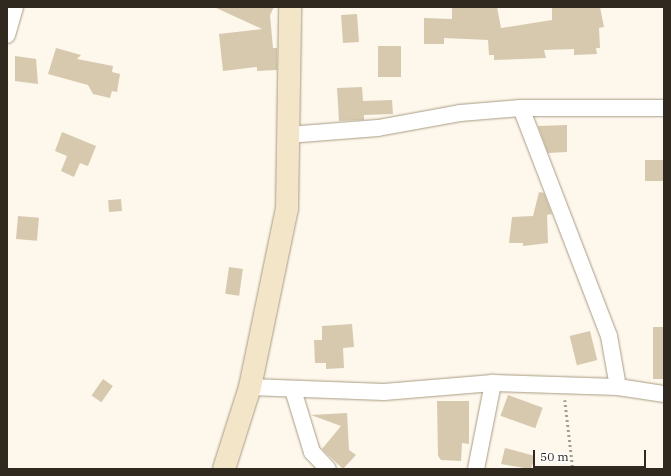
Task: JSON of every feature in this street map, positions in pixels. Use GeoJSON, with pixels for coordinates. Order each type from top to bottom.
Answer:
{"type":"FeatureCollection","features":[{"type":"Feature","properties":{"kind":"street"},"geometry":{"type":"LineString","coordinates":[[7,34],[14,7]]}},
{"type":"Feature","properties":{"kind":"street"},"geometry":{"type":"LineString","coordinates":[[224,469],[250,387],[287,209],[290,7]]}},
{"type":"Feature","properties":{"kind":"street"},"geometry":{"type":"LineString","coordinates":[[288,135],[378,128],[460,113],[522,108],[664,108]]}},
{"type":"Feature","properties":{"kind":"street"},"geometry":{"type":"LineString","coordinates":[[522,108],[609,336],[618,387]]}},
{"type":"Feature","properties":{"kind":"street"},"geometry":{"type":"LineString","coordinates":[[250,387],[293,390],[384,392],[493,383],[618,387],[664,394]]}},
{"type":"Feature","properties":{"kind":"street"},"geometry":{"type":"LineString","coordinates":[[476,469],[493,383]]}},
{"type":"Feature","properties":{"kind":"street"},"geometry":{"type":"LineString","coordinates":[[293,390],[312,452],[328,469]]}},
{"type":"Feature","properties":{"kind":"path"},"geometry":{"type":"LineString","coordinates":[[564,386],[573,469]]}},
{"type":"Feature","properties":{"kind":"building"},"geometry":{"type":"Polygon","coordinates":[[[214,7],[274,7],[270,15],[273,48],[277,48],[277,70],[257,71],[257,67],[223,71],[219,34],[262,29],[214,7]]]}},
{"type":"Feature","properties":{"kind":"building"},"geometry":{"type":"Polygon","coordinates":[[[452,7],[497,7],[501,28],[552,20],[552,7],[600,7],[604,27],[599,28],[600,48],[596,48],[597,54],[574,55],[574,49],[544,50],[546,58],[494,60],[494,55],[489,55],[488,40],[444,38],[444,44],[424,44],[424,18],[452,19],[452,7]]]}},
{"type":"Feature","properties":{"kind":"building"},"geometry":{"type":"Polygon","coordinates":[[[357,14],[359,42],[343,43],[341,15],[357,14]]]}},
{"type":"Feature","properties":{"kind":"building"},"geometry":{"type":"Polygon","coordinates":[[[378,46],[401,46],[401,77],[378,77],[378,46]]]}},
{"type":"Feature","properties":{"kind":"building"},"geometry":{"type":"Polygon","coordinates":[[[56,48],[81,55],[77,59],[113,66],[112,72],[120,74],[117,92],[112,91],[110,98],[93,94],[88,85],[48,74],[56,48]]]}},
{"type":"Feature","properties":{"kind":"building"},"geometry":{"type":"Polygon","coordinates":[[[15,56],[36,59],[38,84],[15,81],[15,56]]]}},
{"type":"Feature","properties":{"kind":"building"},"geometry":{"type":"Polygon","coordinates":[[[362,87],[363,101],[392,100],[393,114],[364,115],[364,120],[339,121],[337,88],[362,87]]]}},
{"type":"Feature","properties":{"kind":"building"},"geometry":{"type":"Polygon","coordinates":[[[567,125],[567,152],[548,153],[538,126],[567,125]]]}},
{"type":"Feature","properties":{"kind":"building"},"geometry":{"type":"Polygon","coordinates":[[[62,132],[96,146],[88,166],[80,163],[74,177],[61,171],[67,156],[55,151],[62,132]]]}},
{"type":"Feature","properties":{"kind":"building"},"geometry":{"type":"Polygon","coordinates":[[[645,160],[664,160],[664,181],[645,181],[645,160]]]}},
{"type":"Feature","properties":{"kind":"building"},"geometry":{"type":"Polygon","coordinates":[[[539,192],[544,193],[552,214],[547,215],[548,243],[523,246],[523,243],[509,243],[512,217],[533,216],[539,192]]]}},
{"type":"Feature","properties":{"kind":"building"},"geometry":{"type":"Polygon","coordinates":[[[121,199],[122,211],[109,212],[108,200],[121,199]]]}},
{"type":"Feature","properties":{"kind":"building"},"geometry":{"type":"Polygon","coordinates":[[[18,216],[39,218],[37,241],[16,239],[18,216]]]}},
{"type":"Feature","properties":{"kind":"building"},"geometry":{"type":"Polygon","coordinates":[[[229,267],[243,269],[239,296],[225,294],[229,267]]]}},
{"type":"Feature","properties":{"kind":"building"},"geometry":{"type":"Polygon","coordinates":[[[352,324],[354,347],[343,348],[344,368],[326,369],[326,363],[315,363],[314,340],[322,340],[322,326],[352,324]]]}},
{"type":"Feature","properties":{"kind":"building"},"geometry":{"type":"Polygon","coordinates":[[[653,327],[664,327],[664,379],[653,379],[653,327]]]}},
{"type":"Feature","properties":{"kind":"building"},"geometry":{"type":"Polygon","coordinates":[[[590,331],[597,360],[577,365],[570,336],[590,331]]]}},
{"type":"Feature","properties":{"kind":"building"},"geometry":{"type":"Polygon","coordinates":[[[103,379],[113,386],[101,402],[92,395],[103,379]]]}},
{"type":"Feature","properties":{"kind":"building"},"geometry":{"type":"Polygon","coordinates":[[[508,395],[543,408],[535,428],[500,416],[508,395]]]}},
{"type":"Feature","properties":{"kind":"building"},"geometry":{"type":"Polygon","coordinates":[[[437,401],[469,401],[469,444],[462,443],[461,461],[441,460],[438,456],[437,401]]]}},
{"type":"Feature","properties":{"kind":"building"},"geometry":{"type":"Polygon","coordinates":[[[347,413],[349,450],[356,455],[343,469],[322,449],[341,426],[311,415],[347,413]]]}},
{"type":"Feature","properties":{"kind":"building"},"geometry":{"type":"Polygon","coordinates":[[[505,448],[535,456],[531,469],[501,464],[505,448]]]}}]}
